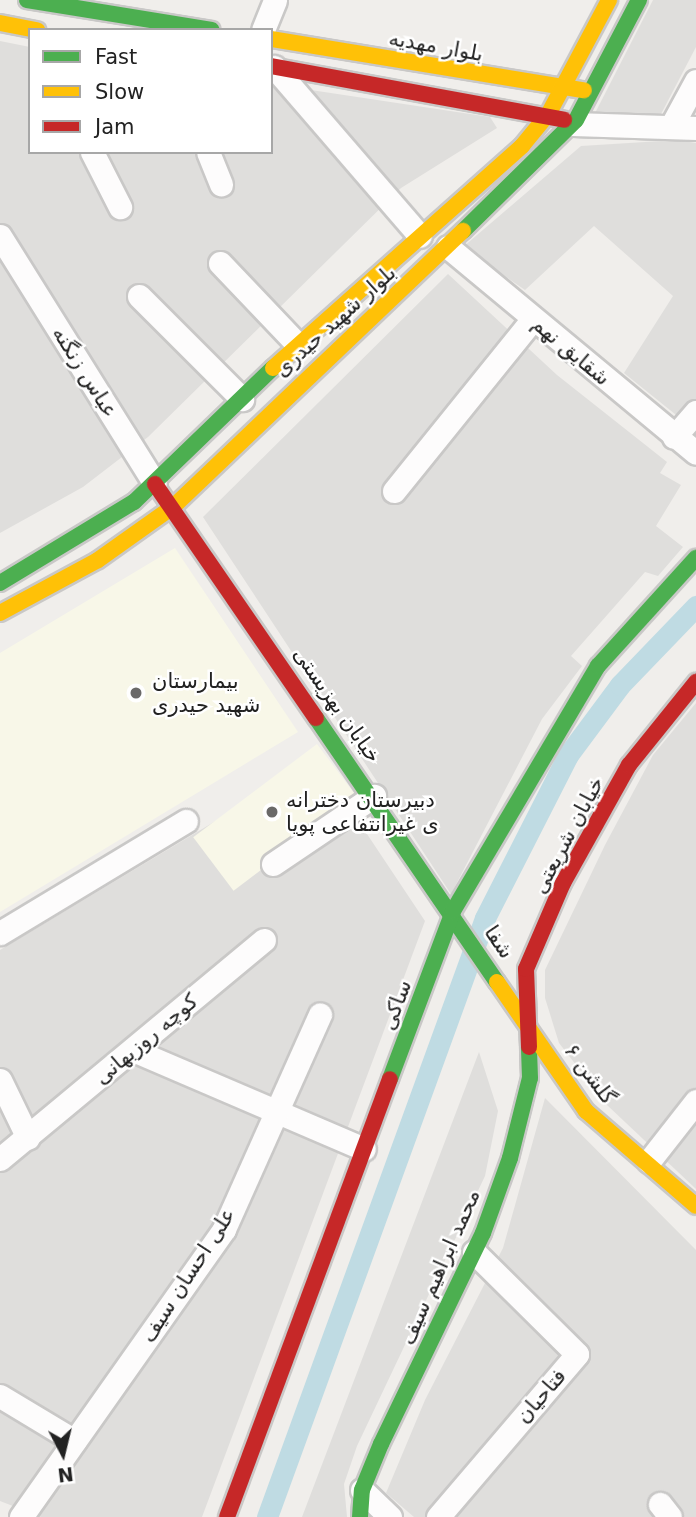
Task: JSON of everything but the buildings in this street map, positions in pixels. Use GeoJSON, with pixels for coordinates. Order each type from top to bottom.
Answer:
{"type":"FeatureCollection","features":[{"type":"Feature","properties":{"kind":"street"},"geometry":{"type":"LineString","coordinates":[[27,0],[56,2],[201,28]]}},
{"type":"Feature","properties":{"kind":"street"},"geometry":{"type":"LineString","coordinates":[[264,28],[275,0]]}},
{"type":"Feature","properties":{"kind":"street","name":"بلوار شهید حیدری"},"geometry":{"type":"LineString","coordinates":[[0,583],[111,520],[155,484],[298,345],[522,146],[549,113],[563,90],[609,0]]}},
{"type":"Feature","properties":{"kind":"street","name":"بلوار شهید حیدری"},"geometry":{"type":"LineString","coordinates":[[0,613],[98,560],[174,506],[294,386],[448,247],[573,124],[594,91],[639,0]]}},
{"type":"Feature","properties":{"kind":"street"},"geometry":{"type":"LineString","coordinates":[[0,23],[28,28]]}},
{"type":"Feature","properties":{"kind":"street","name":"بلوار مهدیه"},"geometry":{"type":"LineString","coordinates":[[273,39],[563,90],[594,91]]}},
{"type":"Feature","properties":{"kind":"street"},"geometry":{"type":"LineString","coordinates":[[273,67],[549,113],[573,124],[672,125],[696,128]]}},
{"type":"Feature","properties":{"kind":"street"},"geometry":{"type":"LineString","coordinates":[[273,67],[421,236]]}},
{"type":"Feature","properties":{"kind":"street"},"geometry":{"type":"LineString","coordinates":[[672,125],[696,81]]}},
{"type":"Feature","properties":{"kind":"street"},"geometry":{"type":"LineString","coordinates":[[93,154],[120,207]]}},
{"type":"Feature","properties":{"kind":"street"},"geometry":{"type":"LineString","coordinates":[[209,154],[221,185]]}},
{"type":"Feature","properties":{"kind":"street","name":"عباس زنگنه"},"geometry":{"type":"LineString","coordinates":[[0,236],[8,265],[155,484]]}},
{"type":"Feature","properties":{"kind":"street","name":"شقایق نهم"},"geometry":{"type":"LineString","coordinates":[[448,247],[696,453]]}},
{"type":"Feature","properties":{"kind":"street"},"geometry":{"type":"LineString","coordinates":[[220,264],[298,345]]}},
{"type":"Feature","properties":{"kind":"street"},"geometry":{"type":"LineString","coordinates":[[139,296],[242,399]]}},
{"type":"Feature","properties":{"kind":"street"},"geometry":{"type":"LineString","coordinates":[[394,491],[533,319]]}},
{"type":"Feature","properties":{"kind":"street"},"geometry":{"type":"LineString","coordinates":[[674,437],[696,412]]}},
{"type":"Feature","properties":{"kind":"street","name":"خیابان بهزیستی"},"geometry":{"type":"LineString","coordinates":[[155,484],[174,506],[464,928]]}},
{"type":"Feature","properties":{"kind":"street","name":"ساکی"},"geometry":{"type":"LineString","coordinates":[[227,1517],[453,911],[598,666],[696,558]]}},
{"type":"Feature","properties":{"kind":"street","name":"خیابان شریعتی"},"geometry":{"type":"LineString","coordinates":[[529,1026],[526,969],[563,883],[629,765],[696,682]]}},
{"type":"Feature","properties":{"kind":"street"},"geometry":{"type":"LineString","coordinates":[[273,863],[374,796]]}},
{"type":"Feature","properties":{"kind":"street"},"geometry":{"type":"LineString","coordinates":[[0,933],[186,821]]}},
{"type":"Feature","properties":{"kind":"street","name":"شفا"},"geometry":{"type":"LineString","coordinates":[[464,928],[499,980]]}},
{"type":"Feature","properties":{"kind":"street","name":"کوچه روزبهانی"},"geometry":{"type":"LineString","coordinates":[[0,1159],[264,940]]}},
{"type":"Feature","properties":{"kind":"street","name":"گلشن ۶"},"geometry":{"type":"LineString","coordinates":[[499,980],[586,1111],[649,1161],[696,1206]]}},
{"type":"Feature","properties":{"kind":"street","name":"علی احسان سیف"},"geometry":{"type":"LineString","coordinates":[[21,1517],[224,1228],[320,1014]]}},
{"type":"Feature","properties":{"kind":"street","name":"محمد ابراهیم سیف"},"geometry":{"type":"LineString","coordinates":[[360,1517],[362,1490],[474,1252],[510,1158],[530,1078],[529,1026]]}},
{"type":"Feature","properties":{"kind":"street"},"geometry":{"type":"LineString","coordinates":[[133,1050],[364,1149]]}},
{"type":"Feature","properties":{"kind":"street"},"geometry":{"type":"LineString","coordinates":[[0,1080],[28,1138]]}},
{"type":"Feature","properties":{"kind":"street"},"geometry":{"type":"LineString","coordinates":[[649,1161],[696,1101]]}},
{"type":"Feature","properties":{"kind":"street","name":"فتاحیان"},"geometry":{"type":"LineString","coordinates":[[438,1517],[578,1354],[474,1252]]}},
{"type":"Feature","properties":{"kind":"street"},"geometry":{"type":"LineString","coordinates":[[0,1396],[75,1441]]}},
{"type":"Feature","properties":{"kind":"street"},"geometry":{"type":"LineString","coordinates":[[362,1490],[390,1517]]}},
{"type":"Feature","properties":{"kind":"street"},"geometry":{"type":"LineString","coordinates":[[0,1511],[15,1517]]}},
{"type":"Feature","properties":{"kind":"shaded area"},"geometry":{"type":"Polygon","coordinates":[[[653,0],[696,0],[696,47],[660,116],[593,117],[653,0]]]}},
{"type":"Feature","properties":{"kind":"shaded area"},"geometry":{"type":"Polygon","coordinates":[[[0,41],[28,47],[28,154],[273,154],[273,84],[490,117],[497,128],[401,188],[148,437],[83,487],[0,533],[0,41]]]}},
{"type":"Feature","properties":{"kind":"shaded area"},"geometry":{"type":"Polygon","coordinates":[[[677,140],[696,143],[696,431],[624,373],[673,296],[594,226],[525,290],[463,247],[581,146],[677,140]]]}},
{"type":"Feature","properties":{"kind":"shaded area"},"geometry":{"type":"Polygon","coordinates":[[[448,274],[557,375],[667,462],[660,473],[681,485],[656,526],[683,547],[658,576],[645,572],[571,656],[582,666],[542,719],[451,894],[203,517],[448,274]]]}},
{"type":"Feature","properties":{"kind":"shaded area","name":"بیمارستان شهید حیدری"},"geometry":{"type":"Polygon","coordinates":[[[175,548],[298,732],[0,912],[0,653],[175,548]]]}},
{"type":"Feature","properties":{"kind":"shaded area"},"geometry":{"type":"Polygon","coordinates":[[[696,703],[696,1189],[607,1105],[559,1043],[545,998],[545,970],[605,845],[653,755],[696,703]]]}},
{"type":"Feature","properties":{"kind":"shaded area","name":"دبیرستان دخترانه ی غیرانتفاعی پویا"},"geometry":{"type":"Polygon","coordinates":[[[317,744],[357,798],[234,891],[193,837],[317,744]]]}},
{"type":"Feature","properties":{"kind":"shaded area"},"geometry":{"type":"Polygon","coordinates":[[[254,798],[345,801],[425,921],[202,1517],[41,1517],[0,1501],[0,950],[254,798]]]}},
{"type":"Feature","properties":{"kind":"shaded area"},"geometry":{"type":"Polygon","coordinates":[[[479,1052],[498,1111],[485,1176],[357,1446],[344,1484],[347,1517],[302,1517],[479,1052]]]}},
{"type":"Feature","properties":{"kind":"shaded area"},"geometry":{"type":"Polygon","coordinates":[[[545,1098],[696,1250],[696,1517],[414,1517],[386,1493],[425,1400],[503,1248],[545,1098]]]}},
{"type":"Feature","properties":{"kind":"waterway"},"geometry":{"type":"LineString","coordinates":[[267,1517],[485,918],[568,755],[620,685],[696,606]]}},
{"type":"Feature","properties":{"kind":"traffic: fast"},"geometry":{"type":"LineString","coordinates":[[27,0],[200,28]]}},
{"type":"Feature","properties":{"kind":"traffic: fast"},"geometry":{"type":"LineString","coordinates":[[463,231],[576,120],[639,0]]}},
{"type":"Feature","properties":{"kind":"traffic: fast"},"geometry":{"type":"LineString","coordinates":[[0,583],[134,502],[273,368]]}},
{"type":"Feature","properties":{"kind":"traffic: fast"},"geometry":{"type":"LineString","coordinates":[[390,1079],[453,911],[598,666],[696,558]]}},
{"type":"Feature","properties":{"kind":"traffic: fast"},"geometry":{"type":"LineString","coordinates":[[316,718],[497,982]]}},
{"type":"Feature","properties":{"kind":"traffic: fast"},"geometry":{"type":"LineString","coordinates":[[360,1517],[362,1490],[381,1444],[483,1233],[510,1158],[530,1078],[529,1047]]}},
{"type":"Feature","properties":{"kind":"traffic: slow"},"geometry":{"type":"LineString","coordinates":[[273,368],[522,146],[549,113],[609,0]]}},
{"type":"Feature","properties":{"kind":"traffic: slow"},"geometry":{"type":"LineString","coordinates":[[0,23],[28,28]]}},
{"type":"Feature","properties":{"kind":"traffic: slow"},"geometry":{"type":"LineString","coordinates":[[273,39],[584,90]]}},
{"type":"Feature","properties":{"kind":"traffic: slow"},"geometry":{"type":"LineString","coordinates":[[0,613],[98,560],[174,506],[463,231]]}},
{"type":"Feature","properties":{"kind":"traffic: slow"},"geometry":{"type":"LineString","coordinates":[[497,982],[586,1111],[696,1206]]}},
{"type":"Feature","properties":{"kind":"traffic: jam"},"geometry":{"type":"LineString","coordinates":[[273,66],[564,120]]}},
{"type":"Feature","properties":{"kind":"traffic: jam"},"geometry":{"type":"LineString","coordinates":[[155,484],[316,718]]}},
{"type":"Feature","properties":{"kind":"traffic: jam"},"geometry":{"type":"LineString","coordinates":[[529,1047],[526,969],[563,883],[629,765],[696,682]]}},
{"type":"Feature","properties":{"kind":"traffic: jam"},"geometry":{"type":"LineString","coordinates":[[227,1517],[390,1079]]}},
{"type":"Feature","properties":{"kind":"place","name":"بیمارستان شهید حیدری"},"geometry":{"type":"Point","coordinates":[136,693]}},
{"type":"Feature","properties":{"kind":"place","name":"دبیرستان دخترانه ی غیرانتفاعی پویا"},"geometry":{"type":"Point","coordinates":[272,812]}}]}
